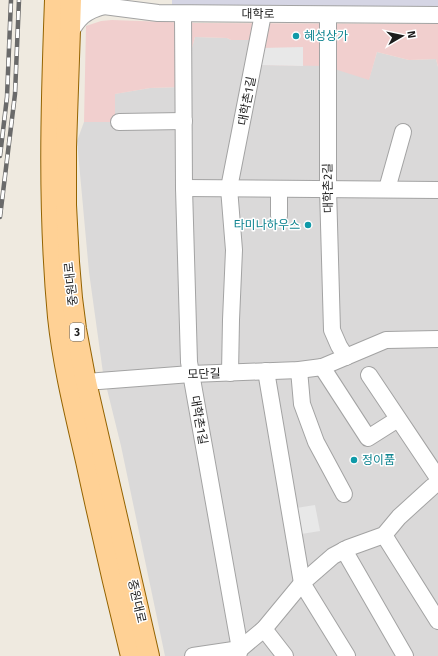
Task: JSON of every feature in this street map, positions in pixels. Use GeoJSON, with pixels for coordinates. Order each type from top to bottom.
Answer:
{"type":"FeatureCollection","features":[{"type":"Feature","properties":{"kind":"main road","name":"중원대로"},"geometry":{"type":"LineString","coordinates":[[55,0],[50,158],[52,221],[59,318],[64,354],[82,444],[131,656]]}},
{"type":"Feature","properties":{"kind":"main road","name":"중원대로"},"geometry":{"type":"LineString","coordinates":[[71,0],[66,147],[69,262],[76,329],[86,382],[150,656]]}},
{"type":"Feature","properties":{"kind":"street","name":"대학로"},"geometry":{"type":"LineString","coordinates":[[80,0],[86,3],[158,13],[174,9],[263,14],[438,16]]}},
{"type":"Feature","properties":{"kind":"street"},"geometry":{"type":"LineString","coordinates":[[69,35],[75,24],[82,16],[90,10],[104,6]]}},
{"type":"Feature","properties":{"kind":"street","name":"대학촌1길"},"geometry":{"type":"LineString","coordinates":[[174,9],[184,121],[184,188],[189,362],[239,653]]}},
{"type":"Feature","properties":{"kind":"street","name":"대학촌1길"},"geometry":{"type":"LineString","coordinates":[[230,372],[234,250],[229,188],[263,14]]}},
{"type":"Feature","properties":{"kind":"street","name":"대학촌2길"},"geometry":{"type":"LineString","coordinates":[[328,15],[328,189],[332,330],[346,357]]}},
{"type":"Feature","properties":{"kind":"street"},"geometry":{"type":"LineString","coordinates":[[119,122],[184,121]]}},
{"type":"Feature","properties":{"kind":"street"},"geometry":{"type":"LineString","coordinates":[[387,189],[403,132]]}},
{"type":"Feature","properties":{"kind":"street"},"geometry":{"type":"LineString","coordinates":[[184,188],[438,190]]}},
{"type":"Feature","properties":{"kind":"street"},"geometry":{"type":"LineString","coordinates":[[279,188],[279,216]]}},
{"type":"Feature","properties":{"kind":"street","name":"모단길"},"geometry":{"type":"LineString","coordinates":[[86,382],[191,374],[299,370],[322,367],[386,340],[438,339]]}},
{"type":"Feature","properties":{"kind":"street"},"geometry":{"type":"LineString","coordinates":[[322,367],[368,438],[398,418]]}},
{"type":"Feature","properties":{"kind":"street"},"geometry":{"type":"LineString","coordinates":[[299,370],[302,404],[316,442],[344,494]]}},
{"type":"Feature","properties":{"kind":"street"},"geometry":{"type":"LineString","coordinates":[[266,371],[302,584],[347,656]]}},
{"type":"Feature","properties":{"kind":"street"},"geometry":{"type":"LineString","coordinates":[[193,656],[239,653],[264,628],[302,584],[333,556],[344,550],[384,535],[399,517],[437,486],[398,418],[369,375]]}},
{"type":"Feature","properties":{"kind":"street"},"geometry":{"type":"LineString","coordinates":[[384,535],[438,621]]}},
{"type":"Feature","properties":{"kind":"street"},"geometry":{"type":"LineString","coordinates":[[344,550],[405,656]]}},
{"type":"Feature","properties":{"kind":"street"},"geometry":{"type":"LineString","coordinates":[[264,628],[285,656]]}},
{"type":"Feature","properties":{"kind":"shaded area"},"geometry":{"type":"Polygon","coordinates":[[[172,0],[438,0],[438,12],[172,7],[172,0]]]}},
{"type":"Feature","properties":{"kind":"shaded area"},"geometry":{"type":"Polygon","coordinates":[[[112,20],[196,23],[438,24],[438,67],[436,59],[409,60],[377,52],[369,80],[325,66],[260,65],[254,40],[195,37],[181,87],[150,88],[115,94],[115,122],[84,122],[86,26],[101,21],[112,20]]]}},
{"type":"Feature","properties":{"kind":"shaded area"},"geometry":{"type":"Polygon","coordinates":[[[195,37],[254,40],[369,79],[377,52],[409,60],[436,59],[438,67],[438,656],[165,656],[121,446],[103,373],[89,272],[77,141],[84,122],[115,121],[114,94],[150,88],[181,87],[195,37]]]}},
{"type":"Feature","properties":{"kind":"shaded area"},"geometry":{"type":"Polygon","coordinates":[[[303,47],[303,66],[260,65],[262,48],[303,47]]]}},
{"type":"Feature","properties":{"kind":"shaded area"},"geometry":{"type":"Polygon","coordinates":[[[315,505],[320,531],[295,535],[290,509],[315,505]]]}},
{"type":"Feature","properties":{"kind":"railway"},"geometry":{"type":"LineString","coordinates":[[0,156],[7,97],[11,0]]}},
{"type":"Feature","properties":{"kind":"railway"},"geometry":{"type":"LineString","coordinates":[[0,217],[15,94],[19,0]]}},
{"type":"Feature","properties":{"kind":"place","name":"혜성상가"},"geometry":{"type":"Point","coordinates":[296,36]}},
{"type":"Feature","properties":{"kind":"place","name":"타미나하우스"},"geometry":{"type":"Point","coordinates":[308,225]}},
{"type":"Feature","properties":{"kind":"place","name":"정이품"},"geometry":{"type":"Point","coordinates":[354,460]}}]}
